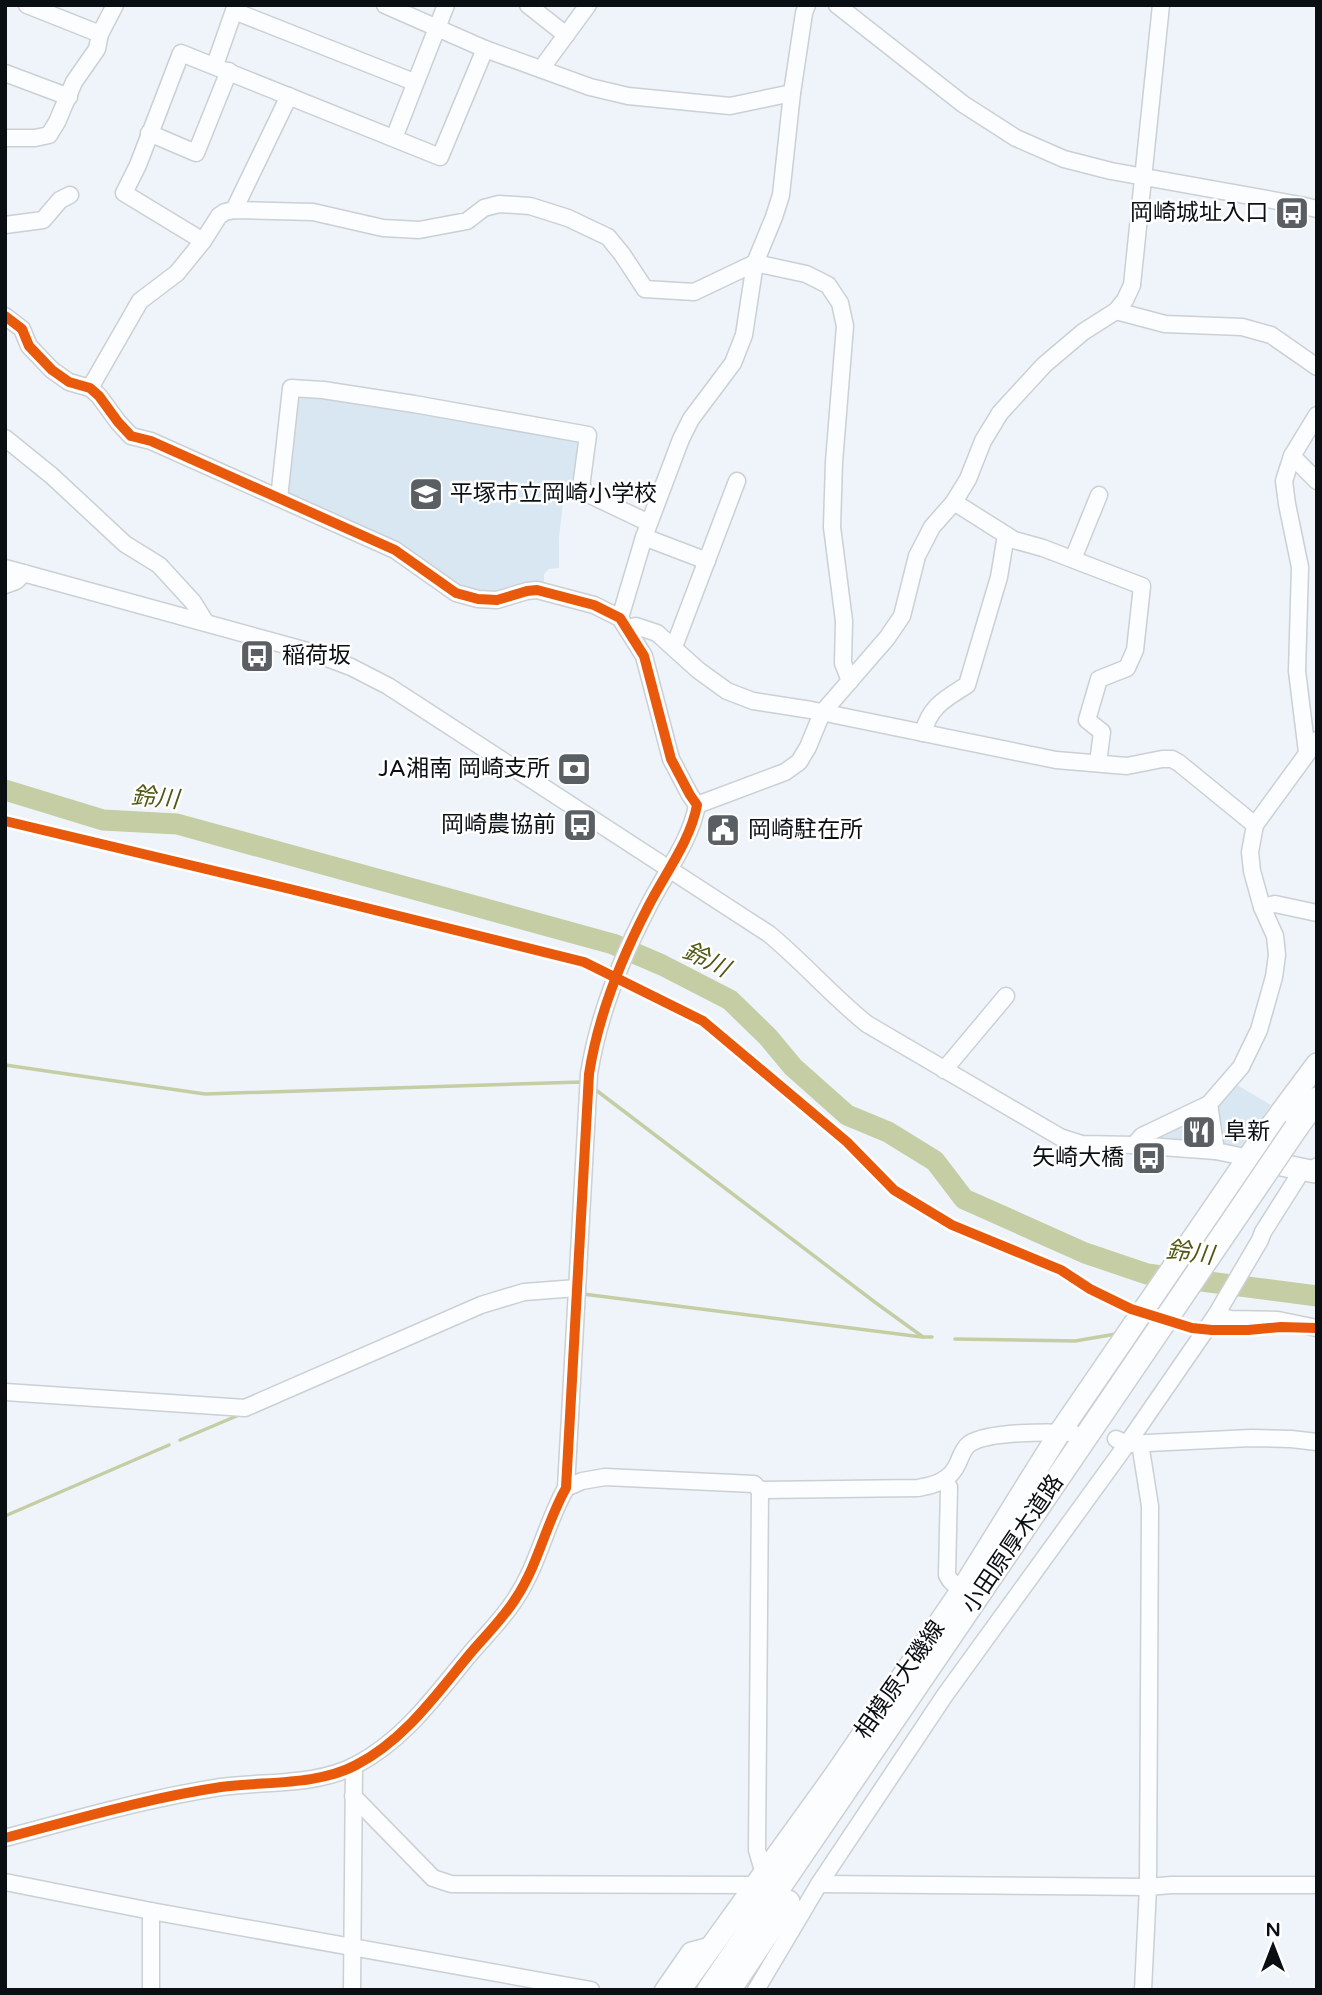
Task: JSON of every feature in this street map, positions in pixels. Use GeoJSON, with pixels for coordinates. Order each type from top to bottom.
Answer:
{"type":"FeatureCollection","features":[{"type":"Feature","properties":{"kind":"highway","name":"小田原厚木道路"},"geometry":{"type":"LineString","coordinates":[[709,1990],[1307,1127],[1317,1099]]}},
{"type":"Feature","properties":{"kind":"highway","name":"小田原厚木道路"},"geometry":{"type":"LineString","coordinates":[[729,1990],[812,1881],[1153,1351]]}},
{"type":"Feature","properties":{"kind":"highway"},"geometry":{"type":"LineString","coordinates":[[740,1990],[812,1881]]}},
{"type":"Feature","properties":{"kind":"main road"},"geometry":{"type":"LineString","coordinates":[[1313,1171],[1249,1158],[1317,1064]]}},
{"type":"Feature","properties":{"kind":"main road","name":"相模原大磯線"},"geometry":{"type":"LineString","coordinates":[[680,1990],[835,1774],[961,1591],[1066,1432],[1117,1348],[1249,1158]]}},
{"type":"Feature","properties":{"kind":"street"},"geometry":{"type":"LineString","coordinates":[[27,5],[100,34]]}},
{"type":"Feature","properties":{"kind":"street"},"geometry":{"type":"LineString","coordinates":[[5,138],[49,135],[74,82],[97,49],[100,34],[115,5]]}},
{"type":"Feature","properties":{"kind":"street"},"geometry":{"type":"LineString","coordinates":[[385,5],[485,49],[590,87],[628,96],[730,106],[792,93]]}},
{"type":"Feature","properties":{"kind":"street"},"geometry":{"type":"LineString","coordinates":[[394,138],[446,5]]}},
{"type":"Feature","properties":{"kind":"street"},"geometry":{"type":"LineString","coordinates":[[528,5],[566,35]]}},
{"type":"Feature","properties":{"kind":"street"},"geometry":{"type":"LineString","coordinates":[[541,69],[589,5]]}},
{"type":"Feature","properties":{"kind":"street"},"geometry":{"type":"LineString","coordinates":[[5,1838],[152,1800],[222,1787],[322,1778],[354,1766],[386,1748],[412,1723],[515,1600],[533,1569],[566,1488],[589,1074],[600,1022],[647,908],[694,822],[697,805],[671,759],[644,656],[624,623],[646,530],[681,439],[691,419],[733,363],[744,335],[755,263],[781,195],[792,93],[807,5]]}},
{"type":"Feature","properties":{"kind":"street"},"geometry":{"type":"LineString","coordinates":[[837,5],[963,104],[1016,138],[1064,159],[1111,171],[1317,209]]}},
{"type":"Feature","properties":{"kind":"street"},"geometry":{"type":"LineString","coordinates":[[697,805],[785,772],[799,762],[822,713],[887,638],[902,616],[917,556],[932,527],[954,502],[968,479],[983,441],[1000,413],[1044,365],[1083,332],[1116,311],[1125,300],[1132,285],[1161,5]]}},
{"type":"Feature","properties":{"kind":"street"},"geometry":{"type":"LineString","coordinates":[[149,133],[196,153],[222,68],[235,8],[414,82]]}},
{"type":"Feature","properties":{"kind":"street"},"geometry":{"type":"LineString","coordinates":[[203,241],[124,193],[138,165],[181,53],[440,157],[485,49]]}},
{"type":"Feature","properties":{"kind":"street"},"geometry":{"type":"LineString","coordinates":[[5,73],[69,97]]}},
{"type":"Feature","properties":{"kind":"street"},"geometry":{"type":"LineString","coordinates":[[234,210],[289,96]]}},
{"type":"Feature","properties":{"kind":"street"},"geometry":{"type":"LineString","coordinates":[[5,225],[43,220],[60,200],[70,195]]}},
{"type":"Feature","properties":{"kind":"street"},"geometry":{"type":"LineString","coordinates":[[90,388],[140,302],[177,272],[203,241],[219,216],[234,210],[313,212],[383,228],[419,230],[467,221],[484,208],[499,204],[530,206],[568,218],[608,237],[645,289],[694,292],[755,263],[806,274],[828,285],[840,303],[845,326],[834,462],[832,527],[844,621],[842,663],[849,681]]}},
{"type":"Feature","properties":{"kind":"street"},"geometry":{"type":"LineString","coordinates":[[1116,311],[1165,324],[1242,327],[1271,335],[1317,367]]}},
{"type":"Feature","properties":{"kind":"street"},"geometry":{"type":"LineString","coordinates":[[5,316],[22,329],[29,346],[52,370],[69,382],[90,388],[99,396],[131,436],[151,441],[395,550],[456,593],[478,599],[497,600],[537,590],[594,605],[624,623],[657,634],[727,691],[753,701],[1056,760],[1127,766],[1172,759],[1255,825]]}},
{"type":"Feature","properties":{"kind":"street"},"geometry":{"type":"LineString","coordinates":[[279,498],[291,388],[323,390],[588,435],[581,488],[646,530],[707,561]]}},
{"type":"Feature","properties":{"kind":"street"},"geometry":{"type":"LineString","coordinates":[[1134,1145],[1142,1136],[1209,1104],[1241,1067],[1259,1030],[1274,977],[1277,956],[1275,936],[1262,906],[1252,871],[1250,852],[1255,825],[1312,746],[1297,671],[1300,567],[1286,504],[1284,481],[1292,456],[1317,415]]}},
{"type":"Feature","properties":{"kind":"street"},"geometry":{"type":"LineString","coordinates":[[5,438],[52,476],[125,544],[159,565],[194,602],[206,623]]}},
{"type":"Feature","properties":{"kind":"street"},"geometry":{"type":"LineString","coordinates":[[1292,456],[1317,481]]}},
{"type":"Feature","properties":{"kind":"street"},"geometry":{"type":"LineString","coordinates":[[674,647],[737,481]]}},
{"type":"Feature","properties":{"kind":"street"},"geometry":{"type":"LineString","coordinates":[[1073,559],[1099,495]]}},
{"type":"Feature","properties":{"kind":"street"},"geometry":{"type":"LineString","coordinates":[[954,502],[1014,540],[1142,586],[1135,650],[1126,668],[1099,679],[1090,706],[1087,720],[1102,732],[1098,763]]}},
{"type":"Feature","properties":{"kind":"street"},"geometry":{"type":"LineString","coordinates":[[923,733],[925,723],[938,703],[967,685],[999,577],[1006,535]]}},
{"type":"Feature","properties":{"kind":"street"},"geometry":{"type":"LineString","coordinates":[[5,568],[311,652],[351,667],[388,686],[769,933],[867,1024],[1060,1137],[1082,1144],[1216,1151],[1249,1158]]}},
{"type":"Feature","properties":{"kind":"street"},"geometry":{"type":"LineString","coordinates":[[5,585],[16,581],[24,573]]}},
{"type":"Feature","properties":{"kind":"street"},"geometry":{"type":"LineString","coordinates":[[1262,906],[1275,904],[1317,913]]}},
{"type":"Feature","properties":{"kind":"street"},"geometry":{"type":"LineString","coordinates":[[944,1070],[1006,996]]}},
{"type":"Feature","properties":{"kind":"street"},"geometry":{"type":"LineString","coordinates":[[1209,1104],[1216,1151]]}},
{"type":"Feature","properties":{"kind":"street"},"geometry":{"type":"LineString","coordinates":[[756,1990],[812,1881],[1217,1314],[1263,1232],[1313,1171]]}},
{"type":"Feature","properties":{"kind":"street"},"geometry":{"type":"LineString","coordinates":[[5,1392],[245,1408],[492,1301],[524,1292],[576,1288]]}},
{"type":"Feature","properties":{"kind":"street"},"geometry":{"type":"LineString","coordinates":[[1217,1314],[1230,1319],[1278,1320],[1317,1328]]}},
{"type":"Feature","properties":{"kind":"street"},"geometry":{"type":"LineString","coordinates":[[760,1490],[934,1486],[955,1470],[967,1446],[980,1439],[1035,1432],[1066,1432]]}},
{"type":"Feature","properties":{"kind":"street"},"geometry":{"type":"LineString","coordinates":[[1128,1442],[1251,1438],[1317,1442]]}},
{"type":"Feature","properties":{"kind":"street"},"geometry":{"type":"LineString","coordinates":[[1128,1442],[1150,1506],[1148,1887],[1143,1990]]}},
{"type":"Feature","properties":{"kind":"street"},"geometry":{"type":"LineString","coordinates":[[352,1797],[433,1878],[451,1884],[760,1880],[757,1850],[760,1490],[754,1484],[606,1477],[582,1481],[566,1488]]}},
{"type":"Feature","properties":{"kind":"street"},"geometry":{"type":"LineString","coordinates":[[945,1480],[949,1487],[947,1575],[961,1591]]}},
{"type":"Feature","properties":{"kind":"street"},"geometry":{"type":"LineString","coordinates":[[352,1990],[354,1766]]}},
{"type":"Feature","properties":{"kind":"street"},"geometry":{"type":"LineString","coordinates":[[812,1881],[1148,1887],[1317,1885]]}},
{"type":"Feature","properties":{"kind":"street"},"geometry":{"type":"LineString","coordinates":[[5,1882],[591,1990]]}},
{"type":"Feature","properties":{"kind":"street"},"geometry":{"type":"LineString","coordinates":[[151,1911],[151,1990]]}},
{"type":"Feature","properties":{"kind":"street"},"geometry":{"type":"LineString","coordinates":[[663,1990],[690,1951],[712,1945]]}},
{"type":"Feature","properties":{"kind":"shaded area","name":"平塚市立岡崎小学校"},"geometry":{"type":"Polygon","coordinates":[[[324,398],[579,436],[582,473],[564,495],[559,537],[559,568],[549,569],[544,574],[544,586],[496,595],[481,594],[457,585],[289,496],[287,493],[295,399],[324,398]]]}},
{"type":"Feature","properties":{"kind":"shaded area"},"geometry":{"type":"Polygon","coordinates":[[[1232,1082],[1271,1105],[1242,1147],[1224,1144],[1219,1139],[1214,1105],[1232,1082]]]}},
{"type":"Feature","properties":{"kind":"shaded area"},"geometry":{"type":"Polygon","coordinates":[[[1205,1113],[1209,1142],[1153,1137],[1205,1113]]]}},
{"type":"Feature","properties":{"kind":"waterway","name":"鈴川"},"geometry":{"type":"LineString","coordinates":[[5,790],[103,820],[177,824],[613,944],[662,965],[730,1000],[768,1037],[793,1067],[847,1115],[888,1132],[935,1161],[964,1199],[1085,1253],[1147,1274],[1317,1296]]}},
{"type":"Feature","properties":{"kind":"waterway"},"geometry":{"type":"LineString","coordinates":[[5,1065],[205,1094],[581,1082],[585,1084]]}},
{"type":"Feature","properties":{"kind":"waterway"},"geometry":{"type":"LineString","coordinates":[[592,1087],[876,1303],[923,1337],[932,1337]]}},
{"type":"Feature","properties":{"kind":"waterway"},"geometry":{"type":"LineString","coordinates":[[583,1294],[922,1337]]}},
{"type":"Feature","properties":{"kind":"waterway"},"geometry":{"type":"LineString","coordinates":[[955,1339],[1075,1341],[1116,1334]]}},
{"type":"Feature","properties":{"kind":"waterway"},"geometry":{"type":"LineString","coordinates":[[180,1440],[239,1415]]}},
{"type":"Feature","properties":{"kind":"waterway"},"geometry":{"type":"LineString","coordinates":[[5,1516],[169,1445]]}},
{"type":"Feature","properties":{"kind":"cycle path"},"geometry":{"type":"LineString","coordinates":[[5,316],[22,329],[29,346],[52,370],[69,382],[90,388],[99,396],[131,436],[151,441],[395,550],[456,593],[478,599],[497,600],[537,590],[594,605],[620,618],[644,656],[671,759],[697,805],[683,844],[648,907],[620,967],[593,1052],[589,1074],[566,1488],[531,1571],[511,1606],[404,1730],[373,1755],[341,1772],[308,1780],[221,1787],[167,1797],[5,1838]]}},
{"type":"Feature","properties":{"kind":"cycle path"},"geometry":{"type":"LineString","coordinates":[[5,821],[584,962],[703,1021],[847,1142],[894,1190],[952,1225],[1061,1270],[1090,1289],[1131,1309],[1192,1328],[1316,1328]]}},
{"type":"Feature","properties":{"kind":"place","name":"岡崎城址入口"},"geometry":{"type":"Point","coordinates":[1292,213]}},
{"type":"Feature","properties":{"kind":"place","name":"平塚市立岡崎小学校"},"geometry":{"type":"Point","coordinates":[426,494]}},
{"type":"Feature","properties":{"kind":"place","name":"稲荷坂"},"geometry":{"type":"Point","coordinates":[257,656]}},
{"type":"Feature","properties":{"kind":"place","name":"JA湘南 岡崎支所"},"geometry":{"type":"Point","coordinates":[574,769]}},
{"type":"Feature","properties":{"kind":"place","name":"岡崎農協前"},"geometry":{"type":"Point","coordinates":[580,825]}},
{"type":"Feature","properties":{"kind":"place","name":"岡崎駐在所"},"geometry":{"type":"Point","coordinates":[723,830]}},
{"type":"Feature","properties":{"kind":"place","name":"阜新"},"geometry":{"type":"Point","coordinates":[1199,1132]}},
{"type":"Feature","properties":{"kind":"place","name":"矢崎大橋"},"geometry":{"type":"Point","coordinates":[1149,1158]}}]}
